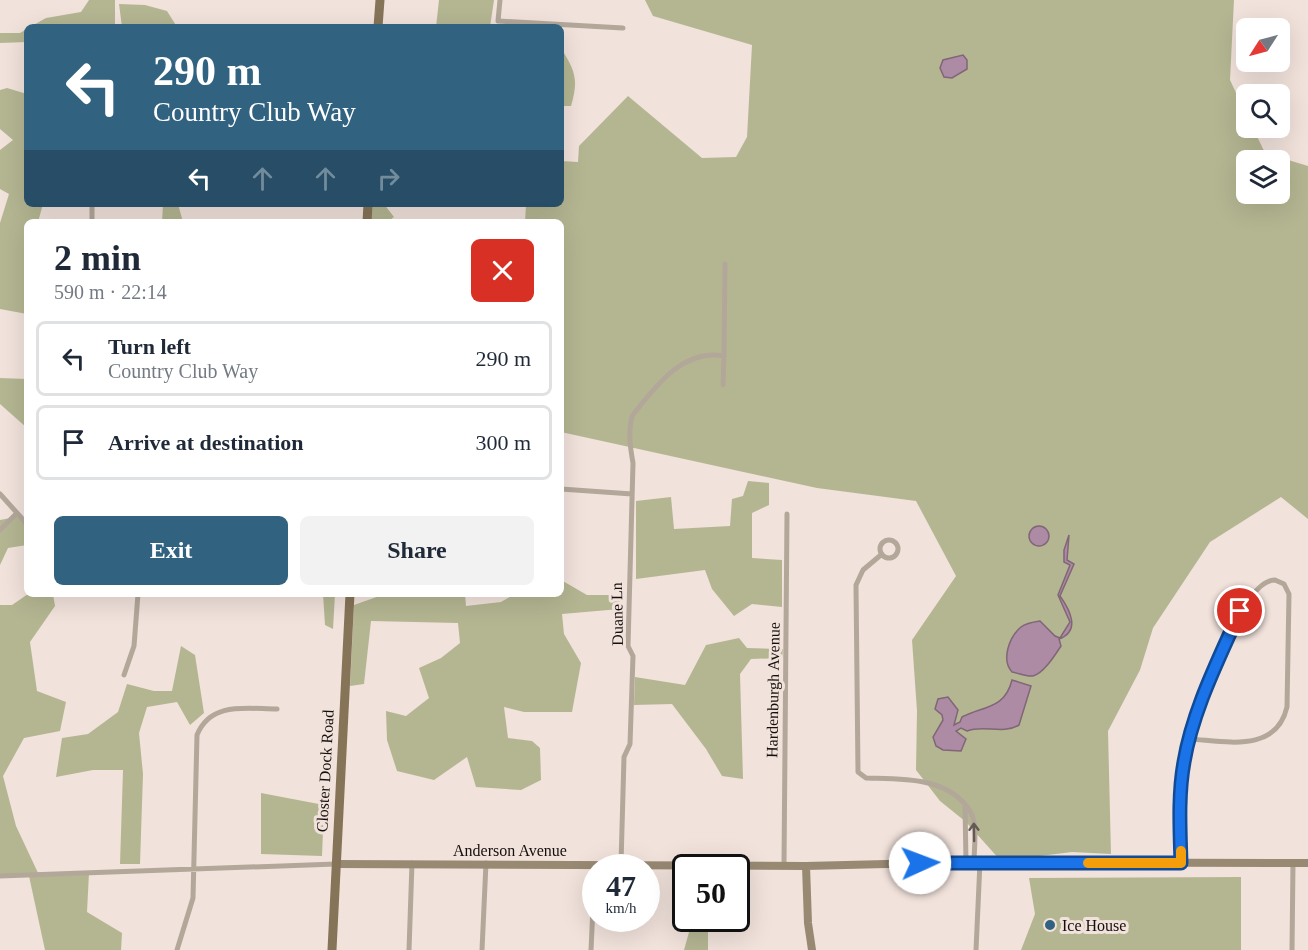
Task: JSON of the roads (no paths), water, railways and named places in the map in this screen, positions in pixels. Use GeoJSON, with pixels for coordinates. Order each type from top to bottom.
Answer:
{"type":"FeatureCollection","features":[{"type":"Feature","properties":{"kind":"main road"},"geometry":{"type":"LineString","coordinates":[[378,24],[380,0]]}},
{"type":"Feature","properties":{"kind":"main road","name":"Closter Dock Road"},"geometry":{"type":"LineString","coordinates":[[332,950],[350,597]]}},
{"type":"Feature","properties":{"kind":"main road","name":"Anderson Avenue"},"geometry":{"type":"LineString","coordinates":[[660,864],[806,866],[973,862],[1308,863]]}},
{"type":"Feature","properties":{"kind":"main road","name":"Anderson Avenue"},"geometry":{"type":"LineString","coordinates":[[336,864],[582,864]]}},
{"type":"Feature","properties":{"kind":"main road"},"geometry":{"type":"LineString","coordinates":[[806,866],[807,924],[813,950]]}},
{"type":"Feature","properties":{"kind":"street"},"geometry":{"type":"LineString","coordinates":[[500,0],[498,21],[552,24]]}},
{"type":"Feature","properties":{"kind":"street"},"geometry":{"type":"LineString","coordinates":[[564,25],[623,28]]}},
{"type":"Feature","properties":{"kind":"street"},"geometry":{"type":"LineString","coordinates":[[723,385],[725,264]]}},
{"type":"Feature","properties":{"kind":"street","name":"Duane Ln"},"geometry":{"type":"LineString","coordinates":[[621,854],[624,757],[630,744],[633,657],[628,646],[633,463],[629,450],[632,416],[681,363],[709,353],[724,356]]}},
{"type":"Feature","properties":{"kind":"street"},"geometry":{"type":"LineString","coordinates":[[564,489],[632,494]]}},
{"type":"Feature","properties":{"kind":"street"},"geometry":{"type":"LineString","coordinates":[[0,494],[24,521]]}},
{"type":"Feature","properties":{"kind":"street"},"geometry":{"type":"LineString","coordinates":[[0,530],[16,514]]}},
{"type":"Feature","properties":{"kind":"street","name":"Hardenburgh Avenue"},"geometry":{"type":"LineString","coordinates":[[784,866],[787,514]]}},
{"type":"Feature","properties":{"kind":"street"},"geometry":{"type":"LineString","coordinates":[[882,554],[863,570],[856,585],[858,772],[866,778],[927,781],[954,796],[969,810],[974,822],[976,950]]}},
{"type":"Feature","properties":{"kind":"street"},"geometry":{"type":"LineString","coordinates":[[1181,863],[1181,787],[1189,739],[1240,611],[1261,584],[1270,579],[1280,581],[1289,594],[1287,707],[1282,721],[1272,733],[1251,742],[1189,739]]}},
{"type":"Feature","properties":{"kind":"street"},"geometry":{"type":"LineString","coordinates":[[124,675],[134,646],[138,597]]}},
{"type":"Feature","properties":{"kind":"street"},"geometry":{"type":"LineString","coordinates":[[177,950],[190,912],[195,742],[200,728],[209,717],[222,710],[277,709]]}},
{"type":"Feature","properties":{"kind":"street"},"geometry":{"type":"LineString","coordinates":[[409,950],[412,863]]}},
{"type":"Feature","properties":{"kind":"street"},"geometry":{"type":"LineString","coordinates":[[482,950],[486,863]]}},
{"type":"Feature","properties":{"kind":"street"},"geometry":{"type":"LineString","coordinates":[[1292,950],[1293,863]]}},
{"type":"Feature","properties":{"kind":"street","name":"Anderson Avenue"},"geometry":{"type":"LineString","coordinates":[[0,876],[193,871],[336,864]]}},
{"type":"Feature","properties":{"kind":"street"},"geometry":{"type":"LineString","coordinates":[[591,950],[592,932]]}},
{"type":"Feature","properties":{"kind":"place","name":"Ice House"},"geometry":{"type":"Point","coordinates":[1050,925]}}]}
